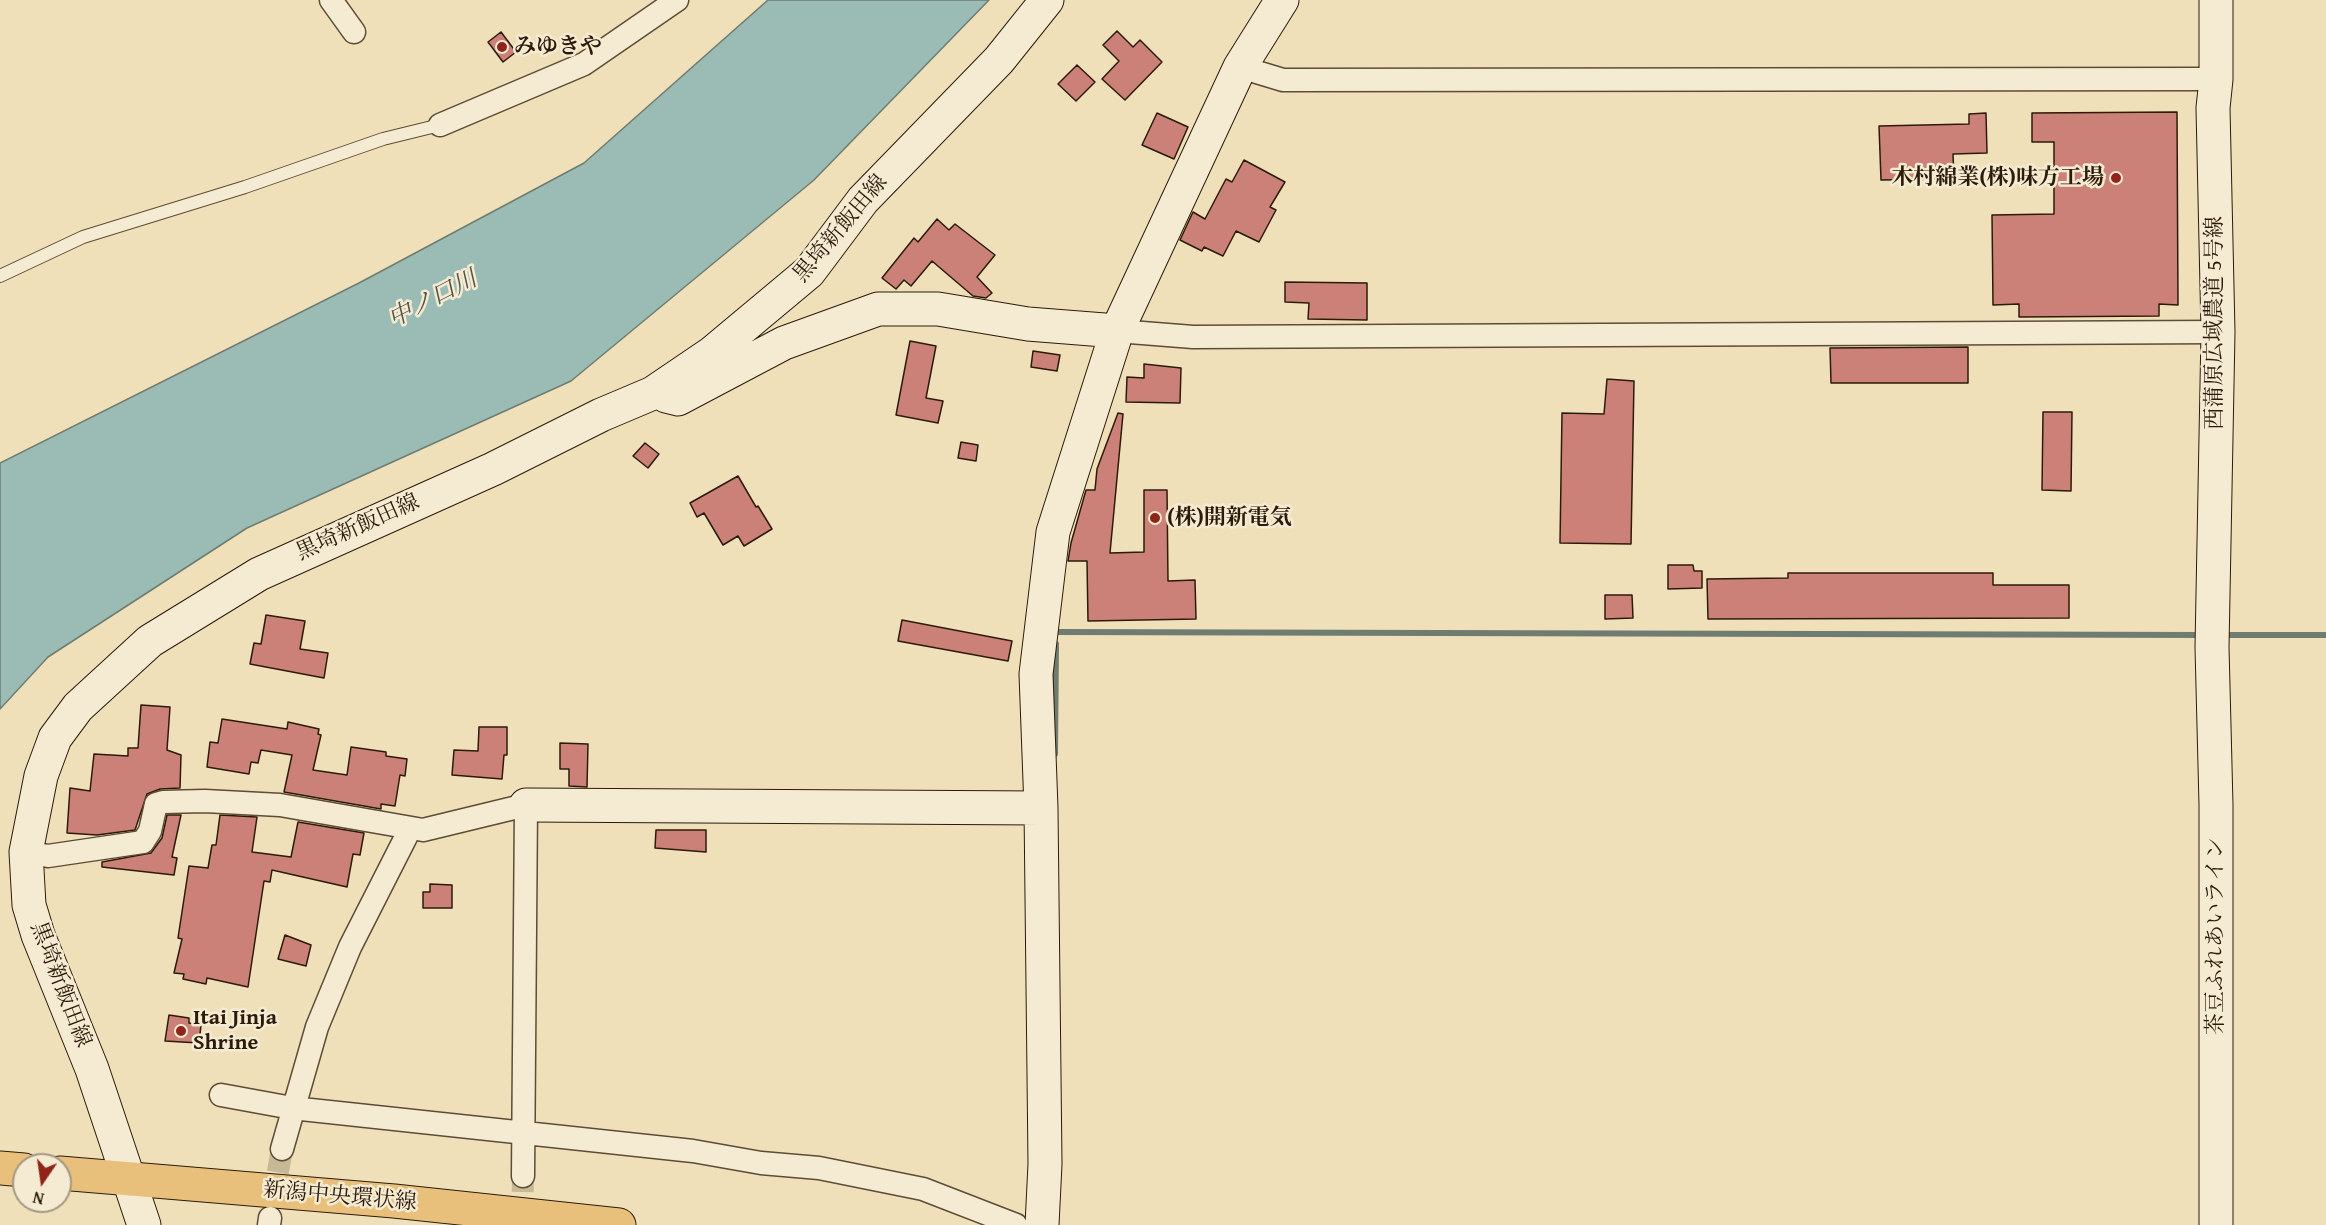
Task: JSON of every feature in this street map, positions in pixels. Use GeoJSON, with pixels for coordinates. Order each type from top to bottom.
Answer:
{"type":"FeatureCollection","features":[{"type":"Feature","properties":{"kind":"main road","name":"新潟中央環状線"},"geometry":{"type":"LineString","coordinates":[[73,1174],[131,1181],[394,1201],[619,1225]]}},
{"type":"Feature","properties":{"kind":"street"},"geometry":{"type":"LineString","coordinates":[[332,0],[354,32]]}},
{"type":"Feature","properties":{"kind":"street"},"geometry":{"type":"LineString","coordinates":[[440,125],[584,64],[677,0]]}},
{"type":"Feature","properties":{"kind":"street","name":"黒埼新飯田線"},"geometry":{"type":"LineString","coordinates":[[144,1225],[92,1069],[38,935],[29,905],[26,852],[41,776],[55,738],[78,707],[150,641],[259,574],[653,393],[712,353],[809,272],[863,200],[999,60],[1047,0]]}},
{"type":"Feature","properties":{"kind":"street"},"geometry":{"type":"LineString","coordinates":[[1042,1225],[1045,1164],[1041,808],[1036,674],[1053,532],[1117,331],[1240,68],[1282,0]]}},
{"type":"Feature","properties":{"kind":"street","name":"西蒲原広域農道 5号線"},"geometry":{"type":"LineString","coordinates":[[2212,647],[2218,332],[2213,108],[2216,79],[2216,0]]}},
{"type":"Feature","properties":{"kind":"street"},"geometry":{"type":"LineString","coordinates":[[1240,68],[1283,80],[2216,79]]}},
{"type":"Feature","properties":{"kind":"street"},"geometry":{"type":"LineString","coordinates":[[653,393],[678,399],[784,344],[878,309],[938,309],[1028,324],[1194,337],[2218,332]]}},
{"type":"Feature","properties":{"kind":"street","name":"茶豆ふれあいライン"},"geometry":{"type":"LineString","coordinates":[[2212,647],[2216,805],[2216,1225]]}},
{"type":"Feature","properties":{"kind":"street"},"geometry":{"type":"LineString","coordinates":[[26,852],[48,856],[143,842],[150,831],[156,804],[163,802],[205,801],[280,805],[423,830],[526,805],[1041,808]]}},
{"type":"Feature","properties":{"kind":"street"},"geometry":{"type":"LineString","coordinates":[[523,1176],[526,805]]}},
{"type":"Feature","properties":{"kind":"street"},"geometry":{"type":"LineString","coordinates":[[282,1149],[317,1027],[350,947],[410,829]]}},
{"type":"Feature","properties":{"kind":"street"},"geometry":{"type":"LineString","coordinates":[[221,1095],[292,1108],[693,1151],[761,1163],[819,1168],[922,1189],[1016,1225]]}},
{"type":"Feature","properties":{"kind":"lane"},"geometry":{"type":"LineString","coordinates":[[0,276],[83,237],[245,187],[383,139],[440,125]]}},
{"type":"Feature","properties":{"kind":"water","name":"中ノ口川"},"geometry":{"type":"Polygon","coordinates":[[[768,0],[989,0],[814,180],[571,381],[247,528],[48,657],[0,709],[0,463],[359,283],[584,163],[768,0]]]}},
{"type":"Feature","properties":{"kind":"building"},"geometry":{"type":"Polygon","coordinates":[[[1117,31],[1133,47],[1140,40],[1162,62],[1125,100],[1102,79],[1119,61],[1103,45],[1117,31]]]}},
{"type":"Feature","properties":{"kind":"building","name":"みゆきや"},"geometry":{"type":"Polygon","coordinates":[[[501,32],[516,52],[503,62],[488,42],[501,32]]]}},
{"type":"Feature","properties":{"kind":"building"},"geometry":{"type":"Polygon","coordinates":[[[1077,65],[1095,82],[1076,101],[1058,84],[1077,65]]]}},
{"type":"Feature","properties":{"kind":"building","name":"木村綿業(株)味方工場"},"geometry":{"type":"Polygon","coordinates":[[[2177,112],[2178,305],[2159,304],[2159,316],[2019,317],[2019,304],[1993,305],[1992,215],[2054,214],[2054,142],[2032,142],[2032,113],[2177,112]]]}},
{"type":"Feature","properties":{"kind":"building"},"geometry":{"type":"Polygon","coordinates":[[[1157,113],[1188,127],[1174,159],[1142,145],[1157,113]]]}},
{"type":"Feature","properties":{"kind":"building"},"geometry":{"type":"Polygon","coordinates":[[[1986,113],[1987,153],[1953,154],[1954,179],[1881,180],[1879,126],[1969,124],[1969,114],[1986,113]]]}},
{"type":"Feature","properties":{"kind":"building"},"geometry":{"type":"Polygon","coordinates":[[[1244,160],[1285,182],[1270,207],[1276,210],[1259,242],[1236,231],[1223,256],[1204,247],[1202,251],[1180,240],[1193,212],[1205,219],[1226,179],[1232,182],[1244,160]]]}},
{"type":"Feature","properties":{"kind":"building"},"geometry":{"type":"Polygon","coordinates":[[[937,219],[949,230],[955,224],[995,255],[977,277],[992,293],[986,298],[973,296],[932,261],[911,286],[904,280],[896,289],[882,278],[914,238],[918,242],[937,219]]]}},
{"type":"Feature","properties":{"kind":"building"},"geometry":{"type":"Polygon","coordinates":[[[1285,282],[1367,283],[1367,320],[1308,319],[1309,303],[1285,302],[1285,282]]]}},
{"type":"Feature","properties":{"kind":"building"},"geometry":{"type":"Polygon","coordinates":[[[910,341],[936,346],[926,398],[943,401],[938,423],[896,415],[910,341]]]}},
{"type":"Feature","properties":{"kind":"building"},"geometry":{"type":"Polygon","coordinates":[[[1968,347],[1968,383],[1831,383],[1830,348],[1968,347]]]}},
{"type":"Feature","properties":{"kind":"building"},"geometry":{"type":"Polygon","coordinates":[[[1033,351],[1060,355],[1057,371],[1031,367],[1033,351]]]}},
{"type":"Feature","properties":{"kind":"building"},"geometry":{"type":"Polygon","coordinates":[[[1144,364],[1181,368],[1180,403],[1126,402],[1127,377],[1144,378],[1144,364]]]}},
{"type":"Feature","properties":{"kind":"building"},"geometry":{"type":"Polygon","coordinates":[[[1607,379],[1634,381],[1631,544],[1560,543],[1562,413],[1604,414],[1607,379]]]}},
{"type":"Feature","properties":{"kind":"building"},"geometry":{"type":"Polygon","coordinates":[[[2043,412],[2072,412],[2071,491],[2042,490],[2043,412]]]}},
{"type":"Feature","properties":{"kind":"building"},"geometry":{"type":"Polygon","coordinates":[[[1118,413],[1123,414],[1110,553],[1144,552],[1144,490],[1167,490],[1168,581],[1195,580],[1196,619],[1088,621],[1087,561],[1068,561],[1086,490],[1095,490],[1097,469],[1118,413]]]}},
{"type":"Feature","properties":{"kind":"building"},"geometry":{"type":"Polygon","coordinates":[[[961,442],[978,445],[976,461],[958,458],[961,442]]]}},
{"type":"Feature","properties":{"kind":"building"},"geometry":{"type":"Polygon","coordinates":[[[645,443],[659,454],[648,468],[633,456],[645,443]]]}},
{"type":"Feature","properties":{"kind":"building"},"geometry":{"type":"Polygon","coordinates":[[[738,476],[772,529],[744,546],[738,536],[723,545],[704,513],[697,517],[690,503],[738,476]]]}},
{"type":"Feature","properties":{"kind":"building"},"geometry":{"type":"Polygon","coordinates":[[[1668,565],[1693,565],[1694,571],[1702,571],[1702,588],[1668,589],[1668,565]]]}},
{"type":"Feature","properties":{"kind":"building"},"geometry":{"type":"Polygon","coordinates":[[[1788,573],[1993,573],[1993,585],[2069,585],[2069,618],[1708,619],[1707,579],[1788,578],[1788,573]]]}},
{"type":"Feature","properties":{"kind":"building"},"geometry":{"type":"Polygon","coordinates":[[[1605,595],[1632,595],[1633,618],[1605,619],[1605,595]]]}},
{"type":"Feature","properties":{"kind":"building"},"geometry":{"type":"Polygon","coordinates":[[[266,615],[305,621],[300,649],[328,653],[324,678],[250,664],[254,643],[261,644],[266,615]]]}},
{"type":"Feature","properties":{"kind":"building"},"geometry":{"type":"Polygon","coordinates":[[[902,620],[1012,641],[1008,661],[898,641],[902,620]]]}},
{"type":"Feature","properties":{"kind":"building"},"geometry":{"type":"Polygon","coordinates":[[[141,705],[170,707],[167,750],[181,755],[180,788],[160,789],[147,794],[135,830],[97,835],[67,833],[70,788],[90,791],[94,754],[128,756],[128,748],[138,748],[141,705]]]}},
{"type":"Feature","properties":{"kind":"building"},"geometry":{"type":"Polygon","coordinates":[[[222,719],[287,729],[288,722],[319,729],[318,734],[321,735],[313,770],[347,775],[351,747],[386,752],[386,756],[407,759],[405,776],[400,775],[395,806],[381,804],[381,809],[284,792],[292,755],[261,750],[258,763],[251,762],[249,774],[207,767],[210,742],[218,743],[222,719]]]}},
{"type":"Feature","properties":{"kind":"building"},"geometry":{"type":"Polygon","coordinates":[[[479,727],[507,727],[507,755],[504,755],[502,779],[452,775],[454,750],[478,751],[479,727]]]}},
{"type":"Feature","properties":{"kind":"building"},"geometry":{"type":"Polygon","coordinates":[[[560,743],[588,744],[587,787],[569,786],[569,769],[560,769],[560,743]]]}},
{"type":"Feature","properties":{"kind":"building"},"geometry":{"type":"Polygon","coordinates":[[[167,815],[181,815],[172,857],[177,858],[174,875],[102,867],[102,862],[151,853],[162,838],[167,815]]]}},
{"type":"Feature","properties":{"kind":"building"},"geometry":{"type":"Polygon","coordinates":[[[220,815],[257,817],[252,852],[291,857],[298,822],[364,833],[360,855],[353,854],[347,887],[272,870],[270,882],[264,881],[248,987],[207,978],[206,984],[183,979],[184,974],[174,973],[182,939],[178,938],[189,866],[208,868],[212,845],[216,845],[220,815]]]}},
{"type":"Feature","properties":{"kind":"building"},"geometry":{"type":"Polygon","coordinates":[[[656,830],[706,830],[706,852],[655,848],[656,830]]]}},
{"type":"Feature","properties":{"kind":"building"},"geometry":{"type":"Polygon","coordinates":[[[430,884],[452,885],[452,908],[423,908],[423,892],[430,892],[430,884]]]}},
{"type":"Feature","properties":{"kind":"building"},"geometry":{"type":"Polygon","coordinates":[[[285,935],[311,945],[306,966],[278,959],[285,935]]]}},
{"type":"Feature","properties":{"kind":"building"},"geometry":{"type":"Polygon","coordinates":[[[169,1015],[189,1018],[189,1023],[201,1025],[199,1043],[165,1041],[169,1015]]]}},
{"type":"Feature","properties":{"kind":"waterway"},"geometry":{"type":"LineString","coordinates":[[1056,632],[2202,635]]}},
{"type":"Feature","properties":{"kind":"waterway"},"geometry":{"type":"LineString","coordinates":[[2222,635],[2326,635]]}},
{"type":"Feature","properties":{"kind":"waterway"},"geometry":{"type":"LineString","coordinates":[[1055,754],[1056,644]]}},
{"type":"Feature","properties":{"kind":"tunnel"},"geometry":{"type":"LineString","coordinates":[[272,1205],[282,1149]]}},
{"type":"Feature","properties":{"kind":"tunnel"},"geometry":{"type":"LineString","coordinates":[[522,1225],[523,1176]]}},
{"type":"Feature","properties":{"kind":"place","name":"みゆきや"},"geometry":{"type":"Point","coordinates":[502,47]}},
{"type":"Feature","properties":{"kind":"place","name":"木村綿業(株)味方工場"},"geometry":{"type":"Point","coordinates":[2116,178]}},
{"type":"Feature","properties":{"kind":"place","name":"(株)開新電気"},"geometry":{"type":"Point","coordinates":[1155,518]}},
{"type":"Feature","properties":{"kind":"place","name":"Itai Jinja Shrine"},"geometry":{"type":"Point","coordinates":[181,1031]}}]}
